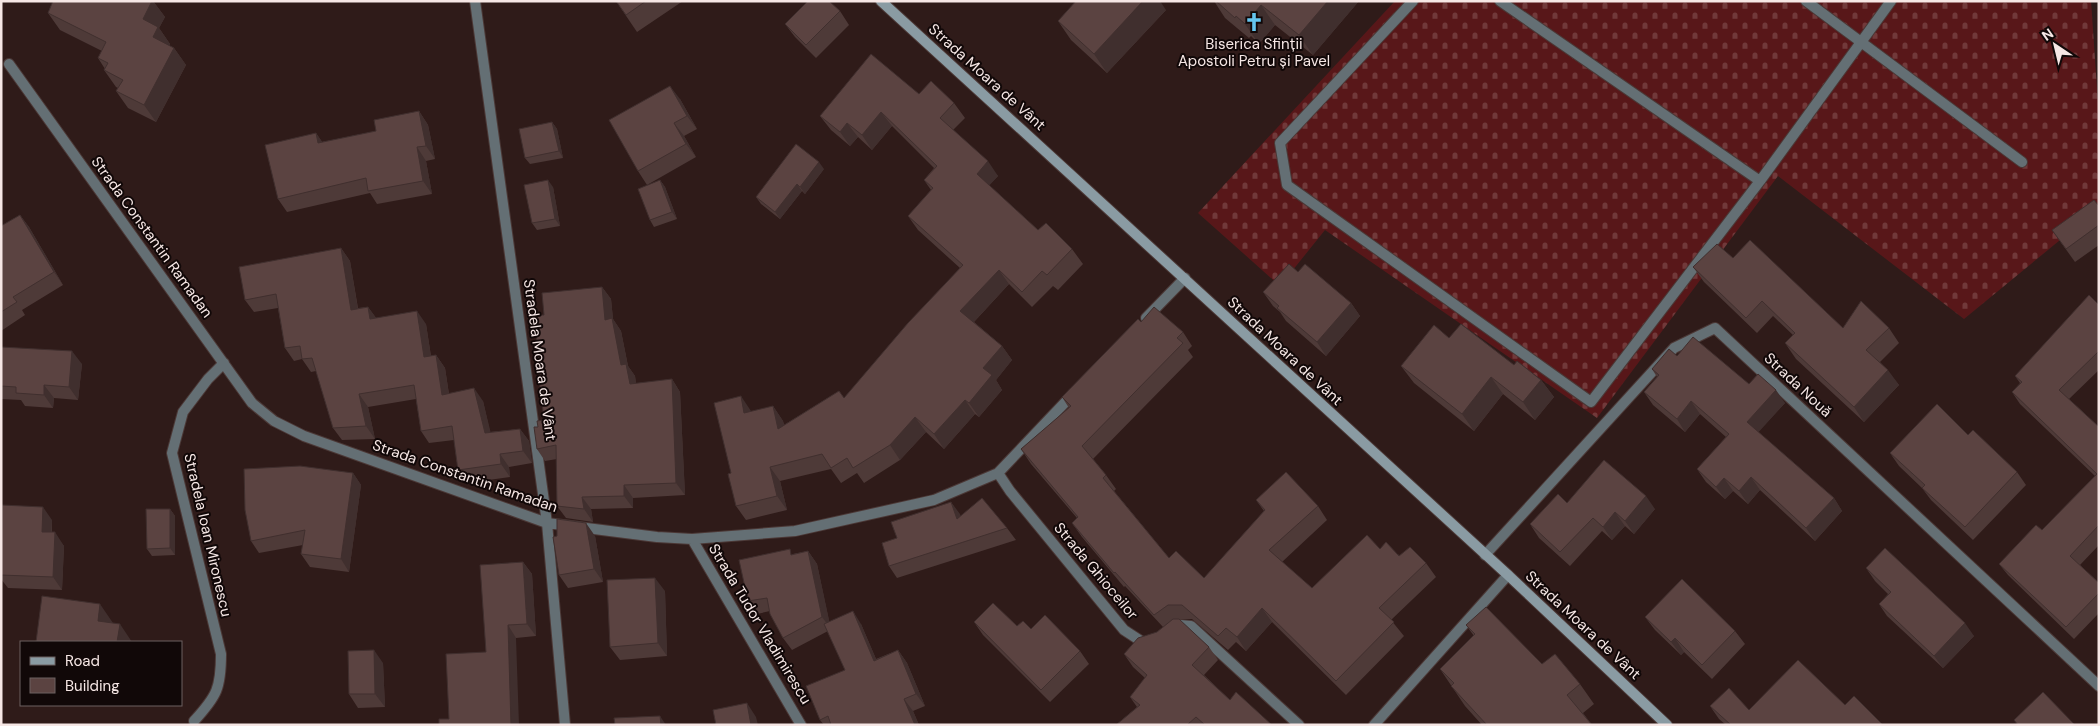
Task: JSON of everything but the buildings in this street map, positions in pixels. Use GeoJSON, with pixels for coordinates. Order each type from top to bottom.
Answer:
{"type":"FeatureCollection","features":[{"type":"Feature","properties":{"kind":"main road","name":"Strada Moara de Vânt"},"geometry":{"type":"LineString","coordinates":[[881,1],[1508,575],[1667,725]]}},
{"type":"Feature","properties":{"kind":"street","name":"Stradela Moara de Vânt"},"geometry":{"type":"LineString","coordinates":[[475,1],[547,523],[565,725]]}},
{"type":"Feature","properties":{"kind":"street"},"geometry":{"type":"LineString","coordinates":[[1413,1],[1280,143],[1287,185],[1591,402],[1760,180],[1891,1]]}},
{"type":"Feature","properties":{"kind":"street"},"geometry":{"type":"LineString","coordinates":[[1500,1],[1760,180]]}},
{"type":"Feature","properties":{"kind":"street"},"geometry":{"type":"LineString","coordinates":[[1806,1],[2022,162]]}},
{"type":"Feature","properties":{"kind":"street","name":"Strada Constantin Ramadan"},"geometry":{"type":"LineString","coordinates":[[9,64],[252,403],[274,421],[304,436],[547,523],[657,537],[692,539],[804,529],[934,500],[998,473],[1080,386]]}},
{"type":"Feature","properties":{"kind":"street"},"geometry":{"type":"LineString","coordinates":[[1136,328],[1185,278]]}},
{"type":"Feature","properties":{"kind":"street","name":"Strada Nouă"},"geometry":{"type":"LineString","coordinates":[[1485,555],[1674,348],[1715,328],[2099,686]]}},
{"type":"Feature","properties":{"kind":"street","name":"Stradela Ioan Mironescu"},"geometry":{"type":"LineString","coordinates":[[192,723],[211,702],[221,679],[221,654],[172,452],[183,412],[208,379],[224,363]]}},
{"type":"Feature","properties":{"kind":"street","name":"Strada Ghioceilor"},"geometry":{"type":"LineString","coordinates":[[998,473],[1010,491],[1124,630],[1146,645],[1154,642]]}},
{"type":"Feature","properties":{"kind":"street","name":"Strada Tudor Vladimirescu"},"geometry":{"type":"LineString","coordinates":[[692,539],[801,725]]}},
{"type":"Feature","properties":{"kind":"street"},"geometry":{"type":"LineString","coordinates":[[1374,725],[1508,575]]}},
{"type":"Feature","properties":{"kind":"street"},"geometry":{"type":"LineString","coordinates":[[1168,635],[1180,625],[1191,626],[1300,725]]}},
{"type":"Feature","properties":{"kind":"green space"},"geometry":{"type":"Polygon","coordinates":[[[1395,1],[2091,1],[2099,117],[2099,208],[1964,319],[1778,176],[1597,418],[1325,230],[1280,286],[1198,213],[1395,1]]]}},
{"type":"Feature","properties":{"kind":"place","name":"Biserica Sfinții Apostoli Petru și Pavel"},"geometry":{"type":"Point","coordinates":[1254,22]}}]}
